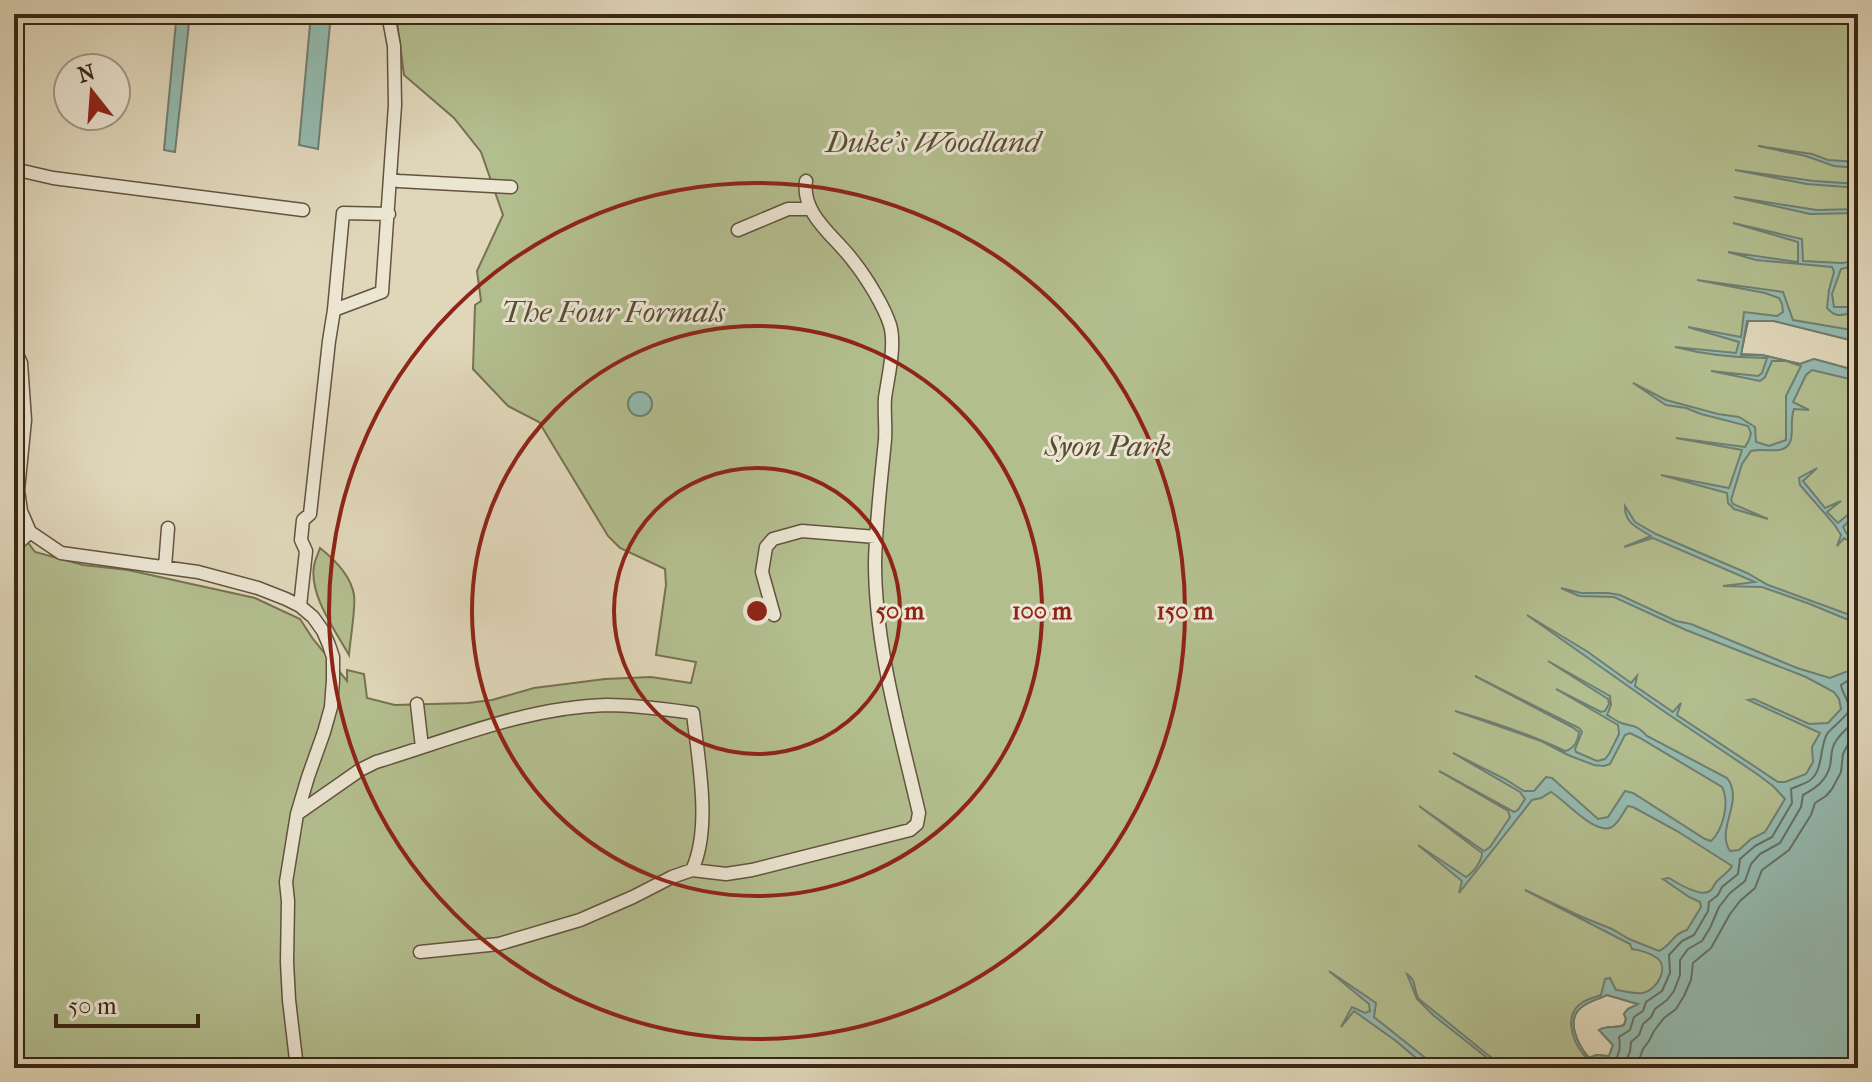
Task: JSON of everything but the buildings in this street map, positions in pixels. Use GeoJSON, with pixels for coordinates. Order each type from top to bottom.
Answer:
{"type":"FeatureCollection","features":[{"type":"Feature","properties":{"kind":"lane"},"geometry":{"type":"LineString","coordinates":[[334,310],[382,292],[395,105],[394,46],[388,14]]}},
{"type":"Feature","properties":{"kind":"lane"},"geometry":{"type":"LineString","coordinates":[[14,169],[66,180],[303,210]]}},
{"type":"Feature","properties":{"kind":"lane"},"geometry":{"type":"LineString","coordinates":[[390,178],[511,187]]}},
{"type":"Feature","properties":{"kind":"lane"},"geometry":{"type":"LineString","coordinates":[[420,952],[499,944],[580,920],[692,870],[726,874],[752,870],[910,830],[917,824],[919,813],[881,644],[875,567],[886,435],[885,400],[891,369],[891,326],[866,279],[810,209],[804,192],[806,181]]}},
{"type":"Feature","properties":{"kind":"lane"},"geometry":{"type":"LineString","coordinates":[[738,230],[788,209],[810,209]]}},
{"type":"Feature","properties":{"kind":"lane"},"geometry":{"type":"LineString","coordinates":[[300,606],[306,551],[301,540],[303,520],[310,514],[343,213],[389,214]]}},
{"type":"Feature","properties":{"kind":"lane"},"geometry":{"type":"LineString","coordinates":[[14,348],[21,363],[25,420],[18,490],[21,511],[30,532],[61,553],[198,572],[258,588],[300,606],[323,631],[333,657],[331,707],[297,814],[286,882],[289,1000],[297,1068]]}},
{"type":"Feature","properties":{"kind":"lane"},"geometry":{"type":"LineString","coordinates":[[165,567],[168,528]]}},
{"type":"Feature","properties":{"kind":"lane"},"geometry":{"type":"LineString","coordinates":[[774,615],[762,572],[766,547],[773,539],[802,531],[876,537]]}},
{"type":"Feature","properties":{"kind":"lane"},"geometry":{"type":"LineString","coordinates":[[14,547],[30,532]]}},
{"type":"Feature","properties":{"kind":"lane"},"geometry":{"type":"LineString","coordinates":[[417,704],[422,747]]}},
{"type":"Feature","properties":{"kind":"lane"},"geometry":{"type":"LineString","coordinates":[[297,814],[376,762],[514,719],[563,709],[651,707],[693,713],[702,811],[698,858],[692,870]]}},
{"type":"Feature","properties":{"kind":"green space","name":"Syon Park"},"geometry":{"type":"Polygon","coordinates":[[[396,14],[1858,14],[1858,342],[1774,321],[1748,321],[1741,354],[1762,355],[1800,364],[1814,359],[1858,371],[1858,818],[1718,1068],[14,1068],[14,518],[15,525],[35,552],[83,565],[128,570],[255,598],[300,619],[347,681],[347,670],[364,674],[367,698],[395,705],[468,703],[534,688],[605,679],[651,677],[691,683],[696,662],[656,655],[666,585],[665,569],[620,548],[608,536],[539,422],[508,406],[473,369],[475,305],[481,301],[477,271],[503,215],[481,152],[454,118],[404,75],[396,14]],[[1607,995],[1577,1011],[1575,1032],[1589,1058],[1609,1056],[1613,1045],[1599,1030],[1624,1025],[1624,1014],[1638,1004],[1607,995]]]}},
{"type":"Feature","properties":{"kind":"green space"},"geometry":{"type":"Polygon","coordinates":[[[320,548],[341,568],[354,595],[349,655],[324,612],[315,589],[314,566],[320,548]]]}},
{"type":"Feature","properties":{"kind":"water"},"geometry":{"type":"Polygon","coordinates":[[[311,14],[331,14],[318,149],[299,145],[311,14]]]}},
{"type":"Feature","properties":{"kind":"water"},"geometry":{"type":"Polygon","coordinates":[[[176,22],[189,23],[175,152],[164,150],[176,22]]]}},
{"type":"Feature","properties":{"kind":"water"},"geometry":{"type":"Polygon","coordinates":[[[1758,146],[1812,154],[1828,160],[1858,162],[1858,168],[1834,166],[1806,156],[1758,146]]]}},
{"type":"Feature","properties":{"kind":"water"},"geometry":{"type":"Polygon","coordinates":[[[1735,170],[1858,184],[1858,188],[1807,184],[1735,170]]]}},
{"type":"Feature","properties":{"kind":"water"},"geometry":{"type":"Polygon","coordinates":[[[1734,197],[1817,210],[1858,209],[1858,213],[1810,214],[1734,197]]]}},
{"type":"Feature","properties":{"kind":"water"},"geometry":{"type":"Polygon","coordinates":[[[1733,223],[1802,239],[1803,261],[1858,261],[1858,265],[1841,269],[1832,294],[1834,307],[1858,307],[1858,313],[1838,315],[1827,308],[1834,272],[1832,267],[1756,260],[1728,252],[1798,262],[1798,242],[1733,223]]]}},
{"type":"Feature","properties":{"kind":"water"},"geometry":{"type":"Polygon","coordinates":[[[1697,280],[1783,292],[1793,320],[1858,331],[1858,342],[1774,321],[1747,321],[1741,355],[1762,355],[1800,364],[1814,359],[1858,371],[1858,381],[1812,370],[1806,375],[1793,402],[1809,410],[1794,409],[1789,444],[1779,450],[1751,451],[1742,464],[1731,500],[1733,504],[1768,519],[1734,509],[1728,503],[1727,493],[1661,475],[1729,488],[1742,450],[1676,438],[1745,447],[1751,433],[1748,426],[1666,405],[1633,383],[1666,400],[1739,417],[1755,427],[1756,442],[1769,446],[1786,440],[1786,396],[1801,366],[1772,361],[1760,381],[1711,371],[1758,376],[1767,358],[1721,356],[1675,347],[1736,353],[1739,342],[1688,327],[1741,337],[1744,312],[1777,316],[1783,312],[1779,298],[1697,280]]]}},
{"type":"Feature","properties":{"kind":"water"},"geometry":{"type":"Polygon","coordinates":[[[635,392],[645,392],[652,399],[652,409],[645,416],[635,416],[628,409],[628,399],[635,392]]]}},
{"type":"Feature","properties":{"kind":"water"},"geometry":{"type":"Polygon","coordinates":[[[1817,468],[1803,481],[1825,508],[1841,501],[1827,512],[1838,523],[1858,506],[1858,512],[1843,527],[1858,541],[1858,547],[1844,538],[1837,546],[1841,535],[1800,485],[1799,478],[1817,468]]]}},
{"type":"Feature","properties":{"kind":"water"},"geometry":{"type":"Polygon","coordinates":[[[1625,506],[1635,522],[1656,534],[1768,585],[1858,618],[1858,624],[1762,587],[1723,586],[1755,582],[1653,538],[1624,547],[1651,536],[1629,521],[1625,506]]]}},
{"type":"Feature","properties":{"kind":"water"},"geometry":{"type":"Polygon","coordinates":[[[1561,588],[1581,593],[1620,595],[1676,621],[1830,678],[1851,670],[1858,660],[1858,1068],[1596,1068],[1583,1054],[1571,1027],[1577,1007],[1601,995],[1605,979],[1610,978],[1616,990],[1648,991],[1660,978],[1661,962],[1525,890],[1659,951],[1687,930],[1701,907],[1700,902],[1663,879],[1669,878],[1702,893],[1711,890],[1732,866],[1633,807],[1628,806],[1612,827],[1605,828],[1589,822],[1551,792],[1532,800],[1459,893],[1462,881],[1418,845],[1466,877],[1477,866],[1482,853],[1419,806],[1484,851],[1510,817],[1508,811],[1439,771],[1514,812],[1525,799],[1520,792],[1453,753],[1524,791],[1534,791],[1546,777],[1552,778],[1598,819],[1608,817],[1625,791],[1633,793],[1705,839],[1711,841],[1715,836],[1725,808],[1722,787],[1630,733],[1625,735],[1610,764],[1594,765],[1541,741],[1455,711],[1511,729],[1538,739],[1565,751],[1575,744],[1579,732],[1572,727],[1475,676],[1579,728],[1582,732],[1576,752],[1597,761],[1605,759],[1619,734],[1618,725],[1556,689],[1601,712],[1609,704],[1608,699],[1548,661],[1610,696],[1611,705],[1607,715],[1636,727],[1647,736],[1727,778],[1733,796],[1726,834],[1730,851],[1739,850],[1765,832],[1785,799],[1757,774],[1527,615],[1588,652],[1631,683],[1637,676],[1635,686],[1673,712],[1681,703],[1677,715],[1778,782],[1806,774],[1813,762],[1812,747],[1820,733],[1748,700],[1754,699],[1809,724],[1828,723],[1841,709],[1834,692],[1806,677],[1686,630],[1614,597],[1579,596],[1561,588]],[[1607,995],[1577,1011],[1575,1032],[1589,1058],[1609,1056],[1613,1045],[1599,1030],[1624,1025],[1624,1014],[1638,1004],[1607,995]]]}},
{"type":"Feature","properties":{"kind":"water"},"geometry":{"type":"Polygon","coordinates":[[[1329,971],[1376,1003],[1374,1017],[1438,1068],[1428,1068],[1354,1011],[1341,1027],[1352,1007],[1365,1013],[1370,1011],[1369,1004],[1329,971]]]}},
{"type":"Feature","properties":{"kind":"water"},"geometry":{"type":"Polygon","coordinates":[[[1407,974],[1419,999],[1508,1068],[1500,1068],[1433,1015],[1417,999],[1407,974]]]}},
{"type":"Feature","properties":{"kind":"park label","name":"Duke's Woodland"},"geometry":{"type":"Point","coordinates":[933,142]}},
{"type":"Feature","properties":{"kind":"park label","name":"The Four Formals"},"geometry":{"type":"Point","coordinates":[613,312]}}]}
